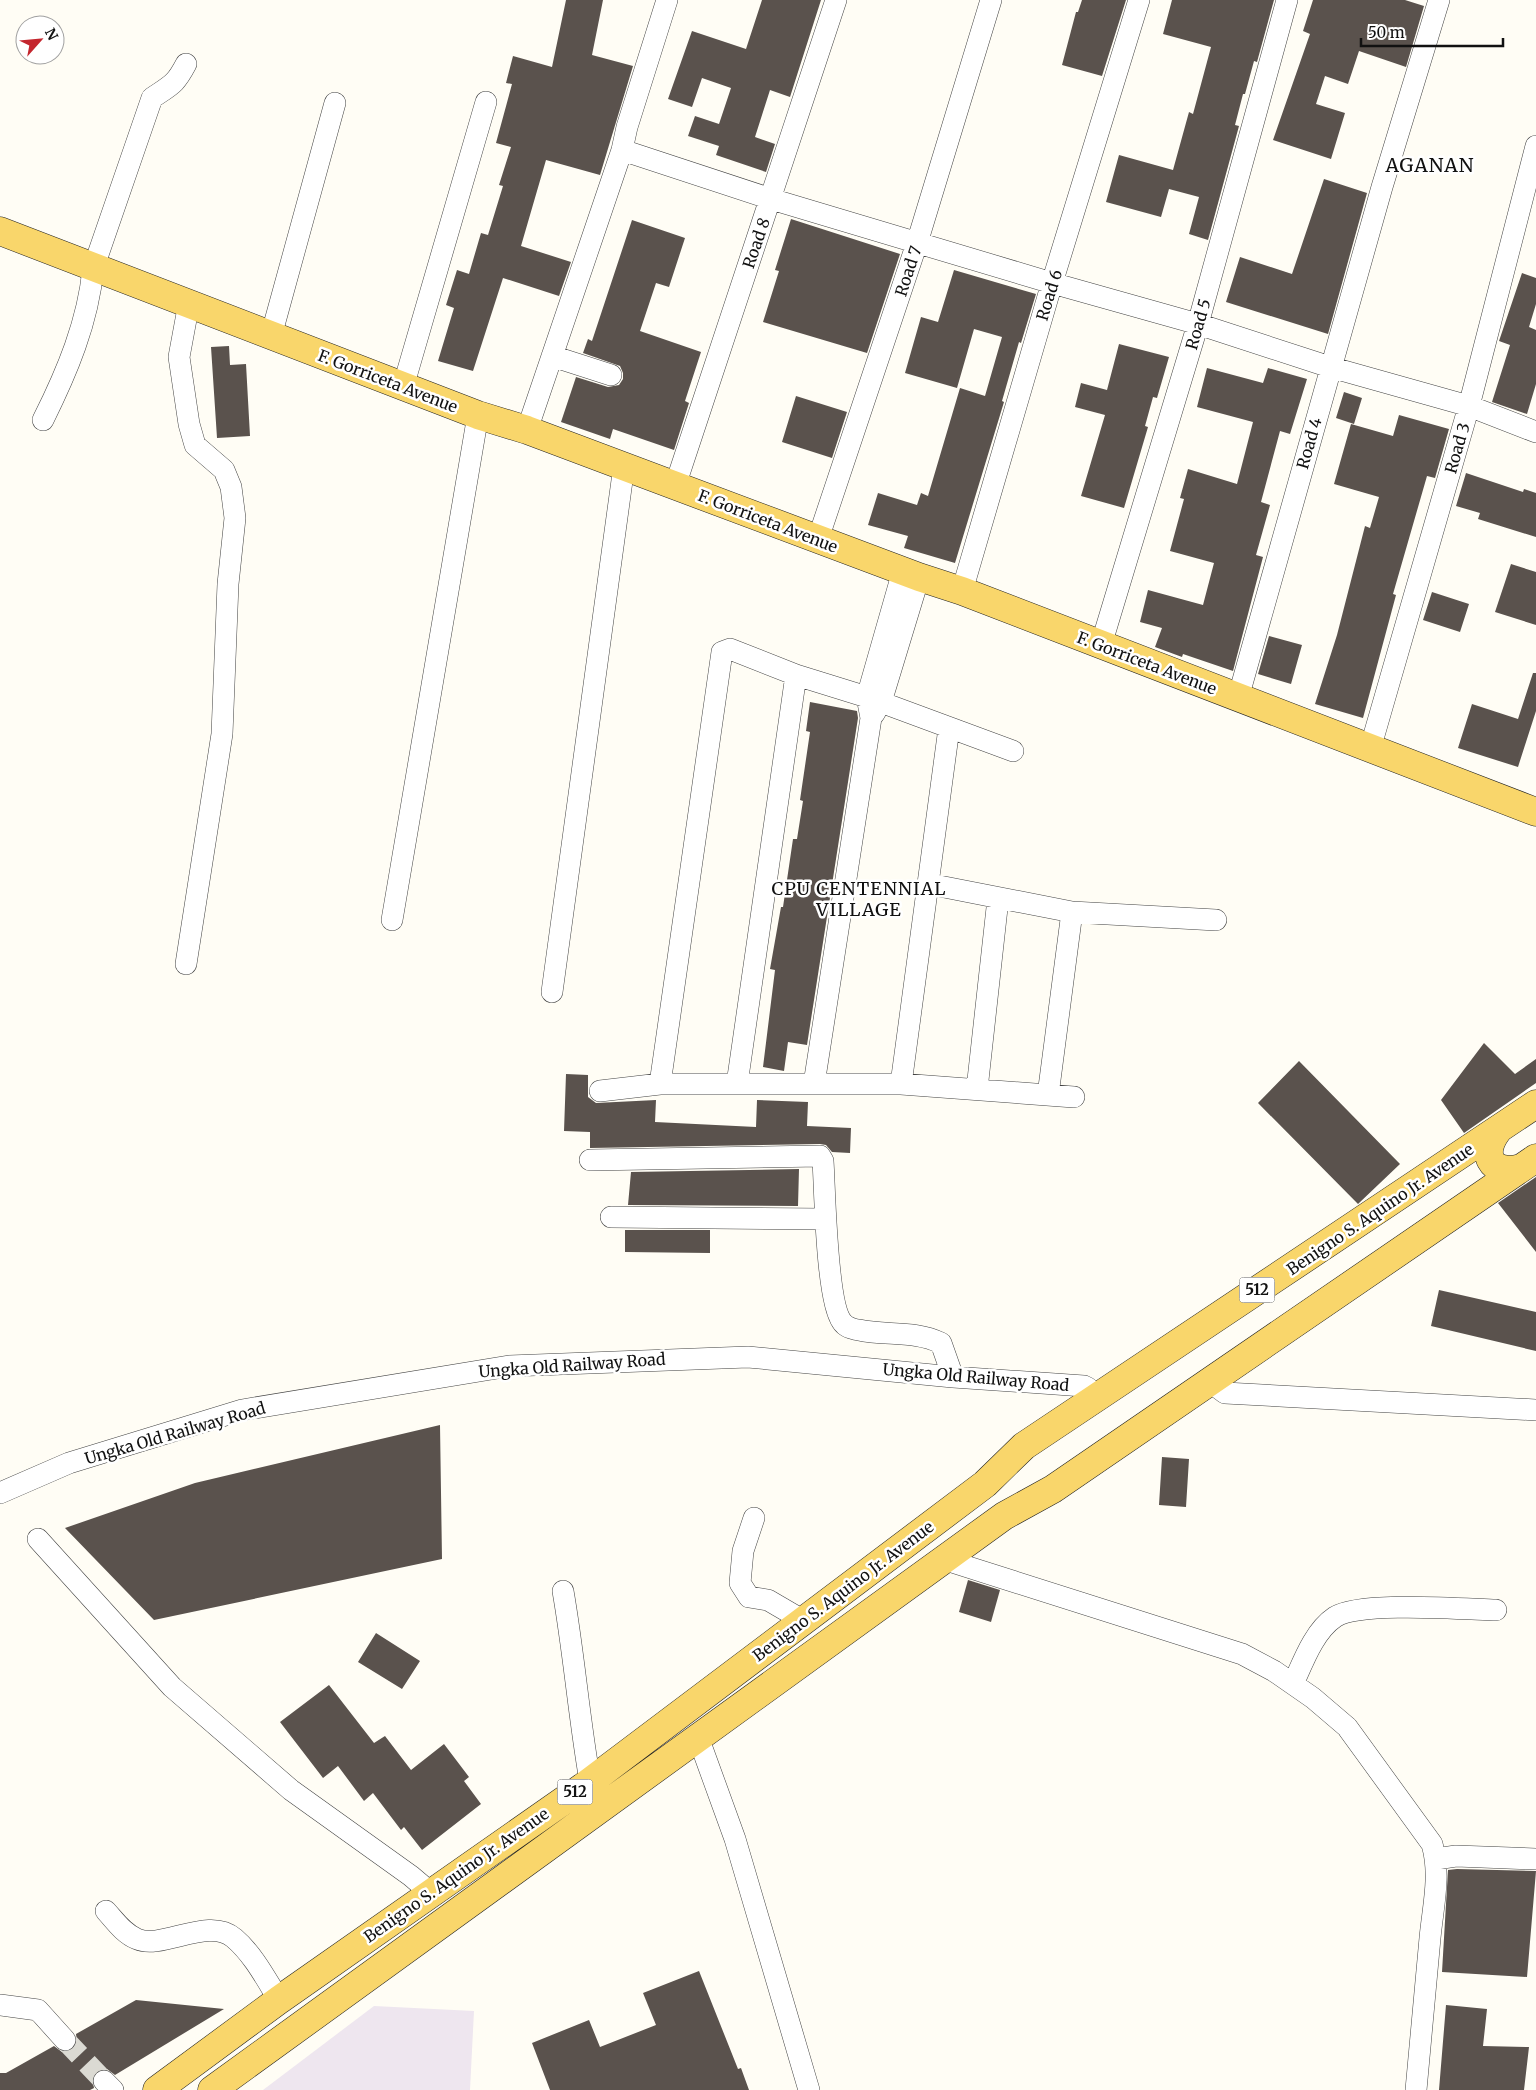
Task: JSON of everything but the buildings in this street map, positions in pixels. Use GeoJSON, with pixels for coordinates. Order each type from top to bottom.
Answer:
{"type":"FeatureCollection","features":[{"type":"Feature","properties":{"kind":"main road","name":"F. Gorriceta Avenue"},"geometry":{"type":"LineString","coordinates":[[0,231],[93,269],[189,303],[403,387],[478,415],[527,430],[911,574],[962,591],[1370,749],[1535,808]]}},
{"type":"Feature","properties":{"kind":"main road","name":"Benigno S. Aquino Jr. Avenue"},"geometry":{"type":"LineString","coordinates":[[158,2090],[279,2000],[586,1784],[985,1484],[1024,1446],[1536,1104]]}},
{"type":"Feature","properties":{"kind":"main road"},"geometry":{"type":"LineString","coordinates":[[1498,1129],[1490,1143],[1488,1153],[1491,1162],[1499,1169],[1508,1172],[1529,1163]]}},
{"type":"Feature","properties":{"kind":"main road","name":"Benigno S. Aquino Jr. Avenue"},"geometry":{"type":"LineString","coordinates":[[212,2090],[598,1809],[946,1560],[1004,1516],[1053,1489],[1529,1163]]}},
{"type":"Feature","properties":{"kind":"main road"},"geometry":{"type":"LineString","coordinates":[[922,1530],[946,1560]]}},
{"type":"Feature","properties":{"kind":"main road"},"geometry":{"type":"LineString","coordinates":[[586,1784],[598,1809]]}},
{"type":"Feature","properties":{"kind":"street"},"geometry":{"type":"LineString","coordinates":[[527,430],[622,150],[627,127],[667,0]]}},
{"type":"Feature","properties":{"kind":"street","name":"Road 8"},"geometry":{"type":"LineString","coordinates":[[675,486],[836,0]]}},
{"type":"Feature","properties":{"kind":"street","name":"Road 7"},"geometry":{"type":"LineString","coordinates":[[818,539],[917,243],[991,0]]}},
{"type":"Feature","properties":{"kind":"street","name":"Road 6"},"geometry":{"type":"LineString","coordinates":[[962,591],[1052,283],[1139,0]]}},
{"type":"Feature","properties":{"kind":"street","name":"Road 5"},"geometry":{"type":"LineString","coordinates":[[1101,645],[1198,324],[1287,0]]}},
{"type":"Feature","properties":{"kind":"street","name":"Road 4"},"geometry":{"type":"LineString","coordinates":[[1238,698],[1330,367],[1439,0]]}},
{"type":"Feature","properties":{"kind":"street"},"geometry":{"type":"LineString","coordinates":[[43,420],[61,384],[78,339],[91,291],[93,269],[152,98],[169,88],[178,79],[186,64]]}},
{"type":"Feature","properties":{"kind":"street"},"geometry":{"type":"LineString","coordinates":[[403,387],[486,102]]}},
{"type":"Feature","properties":{"kind":"street"},"geometry":{"type":"LineString","coordinates":[[271,336],[336,103]]}},
{"type":"Feature","properties":{"kind":"street","name":"Road 3"},"geometry":{"type":"LineString","coordinates":[[1370,749],[1469,406],[1536,146]]}},
{"type":"Feature","properties":{"kind":"street"},"geometry":{"type":"LineString","coordinates":[[622,150],[771,199],[1052,283],[1198,324],[1330,367],[1469,406],[1536,432]]}},
{"type":"Feature","properties":{"kind":"street"},"geometry":{"type":"LineString","coordinates":[[186,964],[222,734],[228,584],[235,518],[231,487],[224,470],[195,445],[189,424],[179,357],[189,303]]}},
{"type":"Feature","properties":{"kind":"street"},"geometry":{"type":"LineString","coordinates":[[552,356],[611,375]]}},
{"type":"Feature","properties":{"kind":"street"},"geometry":{"type":"LineString","coordinates":[[392,920],[478,415]]}},
{"type":"Feature","properties":{"kind":"street"},"geometry":{"type":"LineString","coordinates":[[552,992],[624,466]]}},
{"type":"Feature","properties":{"kind":"street"},"geometry":{"type":"LineString","coordinates":[[814,1084],[873,706],[911,574]]}},
{"type":"Feature","properties":{"kind":"street"},"geometry":{"type":"LineString","coordinates":[[660,1084],[722,652],[730,649],[873,706],[949,728],[1012,751]]}},
{"type":"Feature","properties":{"kind":"street"},"geometry":{"type":"LineString","coordinates":[[737,1084],[796,676]]}},
{"type":"Feature","properties":{"kind":"street"},"geometry":{"type":"LineString","coordinates":[[901,1084],[949,728]]}},
{"type":"Feature","properties":{"kind":"street"},"geometry":{"type":"LineString","coordinates":[[929,884],[1072,912],[1216,920]]}},
{"type":"Feature","properties":{"kind":"street"},"geometry":{"type":"LineString","coordinates":[[977,1089],[998,899]]}},
{"type":"Feature","properties":{"kind":"street"},"geometry":{"type":"LineString","coordinates":[[1048,1095],[1072,912]]}},
{"type":"Feature","properties":{"kind":"street"},"geometry":{"type":"LineString","coordinates":[[600,1091],[660,1084],[901,1084],[1074,1097]]}},
{"type":"Feature","properties":{"kind":"street"},"geometry":{"type":"LineString","coordinates":[[590,1160],[820,1156],[822,1158],[826,1209],[824,1219],[837,1313],[844,1325],[858,1330],[927,1336],[941,1343],[953,1377]]}},
{"type":"Feature","properties":{"kind":"street"},"geometry":{"type":"LineString","coordinates":[[611,1217],[824,1219]]}},
{"type":"Feature","properties":{"kind":"street","name":"Ungka Old Railway Road"},"geometry":{"type":"LineString","coordinates":[[0,1493],[69,1464],[242,1410],[509,1366],[748,1357],[953,1377],[1084,1386],[1088,1388],[1094,1399]]}},
{"type":"Feature","properties":{"kind":"street"},"geometry":{"type":"LineString","coordinates":[[1212,1380],[1217,1387],[1226,1393],[1536,1410]]}},
{"type":"Feature","properties":{"kind":"street"},"geometry":{"type":"LineString","coordinates":[[754,1518],[743,1551],[740,1583],[749,1597],[768,1600],[804,1621]]}},
{"type":"Feature","properties":{"kind":"street"},"geometry":{"type":"LineString","coordinates":[[38,1539],[172,1687],[290,1790],[411,1876],[431,1893]]}},
{"type":"Feature","properties":{"kind":"street"},"geometry":{"type":"LineString","coordinates":[[946,1560],[1242,1654],[1313,1698],[1346,1727],[1432,1844],[1436,1858],[1435,1903],[1430,1935],[1416,2090]]}},
{"type":"Feature","properties":{"kind":"street"},"geometry":{"type":"LineString","coordinates":[[563,1591],[573,1652],[586,1784]]}},
{"type":"Feature","properties":{"kind":"street"},"geometry":{"type":"LineString","coordinates":[[1293,1684],[1308,1651],[1324,1627],[1336,1616],[1364,1609],[1429,1607],[1496,1610]]}},
{"type":"Feature","properties":{"kind":"street"},"geometry":{"type":"LineString","coordinates":[[698,1737],[735,1839],[809,2090]]}},
{"type":"Feature","properties":{"kind":"street"},"geometry":{"type":"LineString","coordinates":[[1436,1858],[1456,1856],[1536,1859]]}},
{"type":"Feature","properties":{"kind":"street"},"geometry":{"type":"LineString","coordinates":[[106,1911],[126,1934],[139,1940],[218,1931],[233,1936],[251,1956],[279,2000]]}},
{"type":"Feature","properties":{"kind":"street"},"geometry":{"type":"LineString","coordinates":[[0,2004],[38,2010],[66,2040]]}},
{"type":"Feature","properties":{"kind":"shaded area"},"geometry":{"type":"Polygon","coordinates":[[[374,2006],[474,2011],[470,2090],[263,2090],[374,2006]]]}},
{"type":"Feature","properties":{"kind":"tunnel"},"geometry":{"type":"LineString","coordinates":[[65,2040],[104,2081]]}},
{"type":"Feature","properties":{"kind":"district","name":"AGANAN"},"geometry":{"type":"Point","coordinates":[1430,165]}},
{"type":"Feature","properties":{"kind":"district","name":"CPU CENTENNIAL VILLAGE"},"geometry":{"type":"Point","coordinates":[859,900]}}]}
